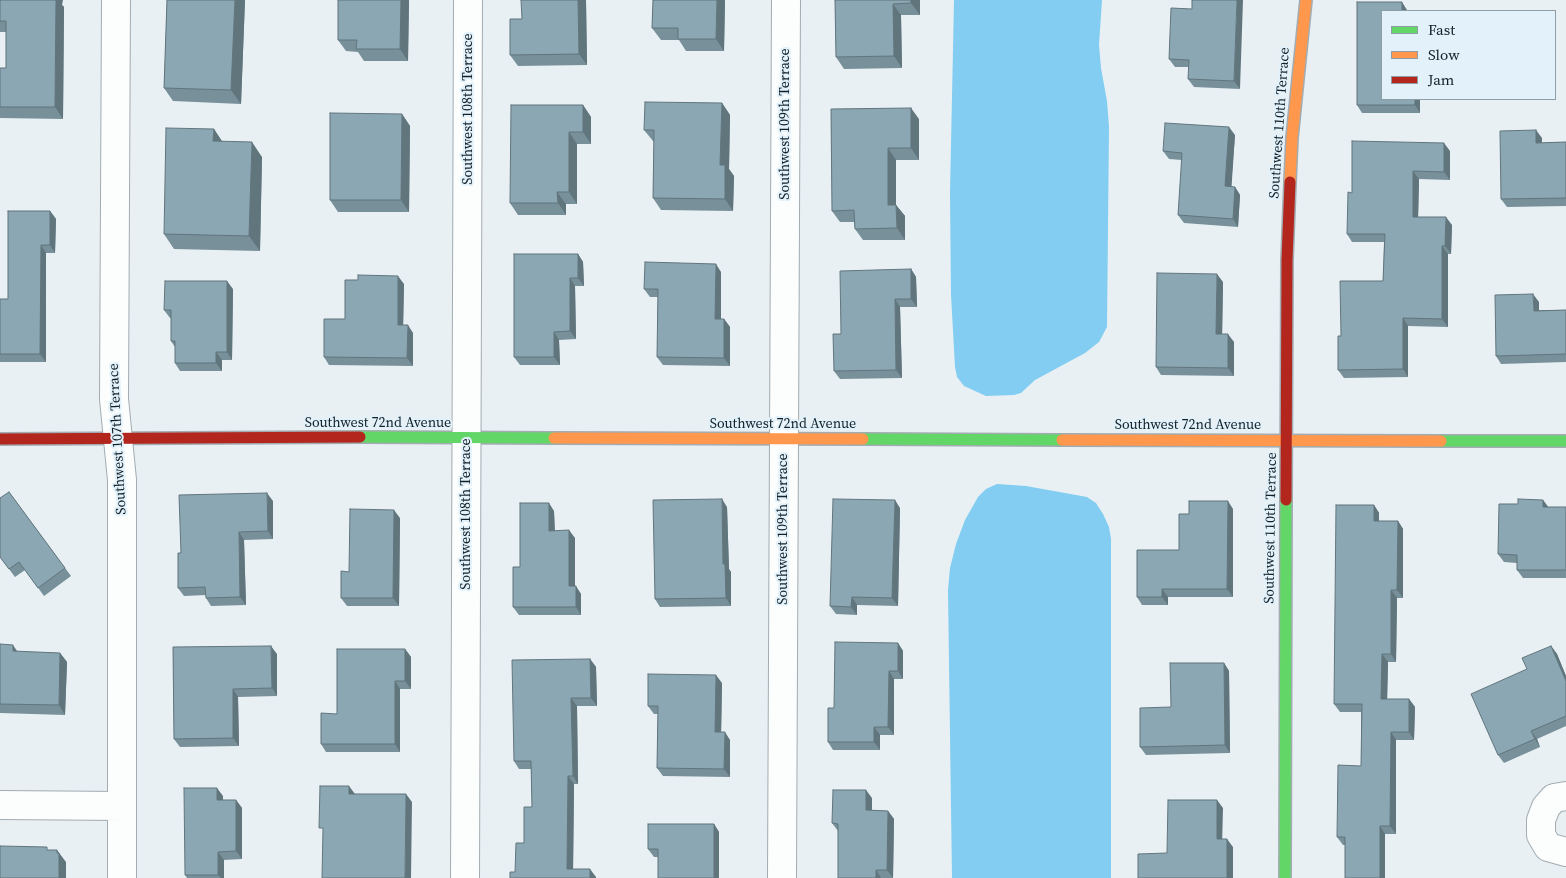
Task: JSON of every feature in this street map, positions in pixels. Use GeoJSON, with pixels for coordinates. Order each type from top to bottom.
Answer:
{"type":"FeatureCollection","features":[{"type":"Feature","properties":{"kind":"street","name":"Southwest 107th Terrace"},"geometry":{"type":"LineString","coordinates":[[116,0],[114,399],[122,480],[122,878]]}},
{"type":"Feature","properties":{"kind":"street","name":"Southwest 108th Terrace"},"geometry":{"type":"LineString","coordinates":[[465,878],[468,0]]}},
{"type":"Feature","properties":{"kind":"street","name":"Southwest 109th Terrace"},"geometry":{"type":"LineString","coordinates":[[782,878],[786,0]]}},
{"type":"Feature","properties":{"kind":"street","name":"Southwest 110th Terrace"},"geometry":{"type":"LineString","coordinates":[[1285,878],[1289,199],[1292,138],[1306,0]]}},
{"type":"Feature","properties":{"kind":"street","name":"Southwest 72nd Avenue"},"geometry":{"type":"LineString","coordinates":[[0,439],[466,437],[783,440],[1566,441]]}},
{"type":"Feature","properties":{"kind":"street"},"geometry":{"type":"LineString","coordinates":[[1566,796],[1554,798],[1546,806],[1541,820],[1541,835],[1548,847],[1566,852]]}},
{"type":"Feature","properties":{"kind":"street"},"geometry":{"type":"LineString","coordinates":[[0,804],[122,806]]}},
{"type":"Feature","properties":{"kind":"water"},"geometry":{"type":"Polygon","coordinates":[[[954,0],[1102,0],[1099,45],[1109,127],[1107,327],[1099,342],[1085,353],[1035,380],[1021,393],[1014,395],[986,396],[964,386],[957,377],[955,367],[951,295],[950,193],[954,0]]]}},
{"type":"Feature","properties":{"kind":"water"},"geometry":{"type":"Polygon","coordinates":[[[997,484],[1026,486],[1087,497],[1096,503],[1109,527],[1111,539],[1111,878],[952,878],[948,590],[950,568],[965,520],[978,497],[986,489],[997,484]]]}},
{"type":"Feature","properties":{"kind":"building"},"geometry":{"type":"Polygon","coordinates":[[[0,0],[56,0],[55,107],[0,107],[0,68],[6,68],[6,21],[0,21],[0,0]]]}},
{"type":"Feature","properties":{"kind":"building"},"geometry":{"type":"Polygon","coordinates":[[[167,0],[235,0],[231,90],[164,88],[167,0]]]}},
{"type":"Feature","properties":{"kind":"building"},"geometry":{"type":"Polygon","coordinates":[[[338,0],[401,0],[400,49],[356,49],[357,40],[338,40],[338,0]]]}},
{"type":"Feature","properties":{"kind":"building"},"geometry":{"type":"Polygon","coordinates":[[[521,0],[578,0],[579,54],[510,55],[510,19],[522,19],[521,0]]]}},
{"type":"Feature","properties":{"kind":"building"},"geometry":{"type":"Polygon","coordinates":[[[653,0],[717,0],[716,39],[678,39],[678,28],[652,28],[653,0]]]}},
{"type":"Feature","properties":{"kind":"building"},"geometry":{"type":"Polygon","coordinates":[[[835,0],[911,0],[911,3],[893,4],[894,56],[836,57],[835,0]]]}},
{"type":"Feature","properties":{"kind":"building"},"geometry":{"type":"Polygon","coordinates":[[[1192,0],[1237,0],[1234,81],[1188,79],[1189,60],[1169,59],[1171,8],[1192,9],[1192,0]]]}},
{"type":"Feature","properties":{"kind":"building"},"geometry":{"type":"Polygon","coordinates":[[[1357,2],[1402,2],[1402,10],[1381,10],[1381,100],[1415,100],[1415,105],[1357,105],[1357,2]]]}},
{"type":"Feature","properties":{"kind":"building"},"geometry":{"type":"Polygon","coordinates":[[[645,102],[722,103],[720,165],[725,165],[725,199],[653,198],[654,130],[644,130],[645,102]]]}},
{"type":"Feature","properties":{"kind":"building"},"geometry":{"type":"Polygon","coordinates":[[[511,105],[583,105],[583,132],[569,132],[569,192],[557,192],[558,203],[510,203],[511,105]]]}},
{"type":"Feature","properties":{"kind":"building"},"geometry":{"type":"Polygon","coordinates":[[[911,108],[911,148],[888,148],[888,205],[896,205],[897,228],[855,229],[854,210],[832,211],[831,109],[911,108]]]}},
{"type":"Feature","properties":{"kind":"building"},"geometry":{"type":"Polygon","coordinates":[[[330,113],[402,114],[401,200],[330,200],[330,113]]]}},
{"type":"Feature","properties":{"kind":"building"},"geometry":{"type":"Polygon","coordinates":[[[1165,123],[1229,127],[1225,186],[1235,187],[1233,219],[1178,215],[1182,153],[1163,151],[1165,123]]]}},
{"type":"Feature","properties":{"kind":"building"},"geometry":{"type":"Polygon","coordinates":[[[166,128],[214,129],[213,141],[252,142],[249,236],[164,234],[166,128]]]}},
{"type":"Feature","properties":{"kind":"building"},"geometry":{"type":"Polygon","coordinates":[[[1536,130],[1536,143],[1566,142],[1566,198],[1501,199],[1500,131],[1536,130]]]}},
{"type":"Feature","properties":{"kind":"building"},"geometry":{"type":"Polygon","coordinates":[[[1352,141],[1444,143],[1444,172],[1413,171],[1413,217],[1446,217],[1445,246],[1442,246],[1442,319],[1403,318],[1403,369],[1338,370],[1338,336],[1341,336],[1340,281],[1383,281],[1385,234],[1347,234],[1348,192],[1352,193],[1352,141]]]}},
{"type":"Feature","properties":{"kind":"building"},"geometry":{"type":"Polygon","coordinates":[[[8,211],[50,211],[50,245],[41,245],[40,354],[0,354],[0,299],[8,299],[8,211]]]}},
{"type":"Feature","properties":{"kind":"building"},"geometry":{"type":"Polygon","coordinates":[[[514,254],[578,254],[578,278],[570,278],[570,331],[554,332],[554,357],[514,357],[514,254]]]}},
{"type":"Feature","properties":{"kind":"building"},"geometry":{"type":"Polygon","coordinates":[[[645,262],[716,264],[715,319],[724,319],[724,358],[657,357],[658,289],[644,289],[645,262]]]}},
{"type":"Feature","properties":{"kind":"building"},"geometry":{"type":"Polygon","coordinates":[[[911,269],[911,299],[895,299],[896,370],[834,371],[833,334],[841,334],[840,271],[911,269]]]}},
{"type":"Feature","properties":{"kind":"building"},"geometry":{"type":"Polygon","coordinates":[[[1157,273],[1217,274],[1216,334],[1228,334],[1228,368],[1156,367],[1157,273]]]}},
{"type":"Feature","properties":{"kind":"building"},"geometry":{"type":"Polygon","coordinates":[[[358,275],[398,276],[398,325],[408,325],[407,358],[324,357],[324,319],[345,319],[345,280],[358,280],[358,275]]]}},
{"type":"Feature","properties":{"kind":"building"},"geometry":{"type":"Polygon","coordinates":[[[165,281],[227,281],[227,352],[216,352],[216,363],[175,363],[175,341],[171,341],[171,310],[164,310],[165,281]]]}},
{"type":"Feature","properties":{"kind":"building"},"geometry":{"type":"Polygon","coordinates":[[[1533,294],[1534,311],[1566,310],[1566,354],[1496,356],[1495,295],[1533,294]]]}},
{"type":"Feature","properties":{"kind":"building"},"geometry":{"type":"Polygon","coordinates":[[[9,492],[65,568],[38,588],[19,562],[9,569],[0,557],[0,498],[9,492]]]}},
{"type":"Feature","properties":{"kind":"building"},"geometry":{"type":"Polygon","coordinates":[[[267,493],[268,531],[239,532],[240,597],[206,598],[205,587],[178,588],[178,553],[181,553],[179,495],[267,493]]]}},
{"type":"Feature","properties":{"kind":"building"},"geometry":{"type":"Polygon","coordinates":[[[722,499],[723,564],[725,564],[726,598],[655,599],[653,500],[722,499]]]}},
{"type":"Feature","properties":{"kind":"building"},"geometry":{"type":"Polygon","coordinates":[[[833,499],[895,500],[892,598],[852,597],[851,607],[830,606],[833,499]]]}},
{"type":"Feature","properties":{"kind":"building"},"geometry":{"type":"Polygon","coordinates":[[[1518,499],[1543,500],[1543,507],[1566,507],[1566,570],[1517,570],[1517,555],[1498,554],[1499,504],[1518,504],[1518,499]]]}},
{"type":"Feature","properties":{"kind":"building"},"geometry":{"type":"Polygon","coordinates":[[[1189,501],[1228,501],[1227,589],[1162,589],[1162,597],[1137,597],[1137,550],[1179,550],[1179,514],[1189,514],[1189,501]]]}},
{"type":"Feature","properties":{"kind":"building"},"geometry":{"type":"Polygon","coordinates":[[[520,503],[549,503],[549,531],[569,530],[569,586],[576,586],[576,607],[513,607],[513,567],[520,567],[520,503]]]}},
{"type":"Feature","properties":{"kind":"building"},"geometry":{"type":"Polygon","coordinates":[[[1336,505],[1374,505],[1374,521],[1398,521],[1397,590],[1391,590],[1391,654],[1382,654],[1381,699],[1409,699],[1409,732],[1391,732],[1390,826],[1380,826],[1380,878],[1345,878],[1345,837],[1337,837],[1338,765],[1361,766],[1362,704],[1334,704],[1336,505]]]}},
{"type":"Feature","properties":{"kind":"building"},"geometry":{"type":"Polygon","coordinates":[[[350,509],[394,510],[393,598],[341,598],[341,571],[349,572],[350,509]]]}},
{"type":"Feature","properties":{"kind":"building"},"geometry":{"type":"Polygon","coordinates":[[[835,642],[898,643],[898,671],[889,671],[888,727],[874,727],[874,742],[828,742],[828,708],[834,708],[835,642]]]}},
{"type":"Feature","properties":{"kind":"building"},"geometry":{"type":"Polygon","coordinates":[[[0,644],[13,645],[13,651],[60,653],[59,705],[0,704],[0,644]]]}},
{"type":"Feature","properties":{"kind":"building"},"geometry":{"type":"Polygon","coordinates":[[[271,646],[272,688],[233,689],[233,738],[174,739],[173,647],[271,646]]]}},
{"type":"Feature","properties":{"kind":"building"},"geometry":{"type":"Polygon","coordinates":[[[1551,646],[1566,681],[1566,716],[1531,731],[1535,739],[1498,755],[1471,694],[1527,669],[1522,658],[1551,646]]]}},
{"type":"Feature","properties":{"kind":"building"},"geometry":{"type":"Polygon","coordinates":[[[337,649],[405,649],[405,681],[395,681],[395,744],[321,744],[321,713],[337,714],[337,649]]]}},
{"type":"Feature","properties":{"kind":"building"},"geometry":{"type":"Polygon","coordinates":[[[590,659],[591,698],[571,698],[573,776],[568,776],[567,869],[590,869],[590,878],[510,878],[510,872],[515,872],[516,843],[524,843],[524,807],[532,807],[531,761],[514,761],[512,660],[590,659]]]}},
{"type":"Feature","properties":{"kind":"building"},"geometry":{"type":"Polygon","coordinates":[[[1170,663],[1224,663],[1225,745],[1140,747],[1140,708],[1171,707],[1170,663]]]}},
{"type":"Feature","properties":{"kind":"building"},"geometry":{"type":"Polygon","coordinates":[[[648,674],[716,675],[715,732],[725,732],[724,769],[657,768],[658,706],[648,706],[648,674]]]}},
{"type":"Feature","properties":{"kind":"building"},"geometry":{"type":"Polygon","coordinates":[[[320,786],[349,786],[349,794],[406,794],[405,878],[322,878],[323,828],[319,828],[320,786]]]}},
{"type":"Feature","properties":{"kind":"building"},"geometry":{"type":"Polygon","coordinates":[[[184,788],[217,788],[217,800],[236,800],[236,851],[218,852],[218,875],[185,875],[184,788]]]}},
{"type":"Feature","properties":{"kind":"building"},"geometry":{"type":"Polygon","coordinates":[[[833,790],[866,790],[866,810],[888,811],[887,870],[876,870],[876,878],[838,878],[838,824],[832,823],[833,790]]]}},
{"type":"Feature","properties":{"kind":"building"},"geometry":{"type":"Polygon","coordinates":[[[1168,800],[1217,800],[1217,839],[1227,839],[1227,878],[1138,878],[1138,854],[1167,853],[1168,800]]]}},
{"type":"Feature","properties":{"kind":"building"},"geometry":{"type":"Polygon","coordinates":[[[648,824],[714,824],[714,878],[658,878],[658,849],[648,849],[648,824]]]}},
{"type":"Feature","properties":{"kind":"building"},"geometry":{"type":"Polygon","coordinates":[[[0,846],[47,847],[47,850],[57,850],[57,853],[59,853],[59,878],[0,878],[0,846]]]}},
{"type":"Feature","properties":{"kind":"traffic: fast"},"geometry":{"type":"LineString","coordinates":[[360,437],[554,438]]}},
{"type":"Feature","properties":{"kind":"traffic: fast"},"geometry":{"type":"LineString","coordinates":[[863,439],[1062,440]]}},
{"type":"Feature","properties":{"kind":"traffic: fast"},"geometry":{"type":"LineString","coordinates":[[1441,441],[1566,441]]}},
{"type":"Feature","properties":{"kind":"traffic: fast"},"geometry":{"type":"LineString","coordinates":[[1285,878],[1286,500]]}},
{"type":"Feature","properties":{"kind":"traffic: slow"},"geometry":{"type":"LineString","coordinates":[[1290,182],[1292,138],[1306,0]]}},
{"type":"Feature","properties":{"kind":"traffic: slow"},"geometry":{"type":"LineString","coordinates":[[554,438],[863,439]]}},
{"type":"Feature","properties":{"kind":"traffic: slow"},"geometry":{"type":"LineString","coordinates":[[1062,440],[1441,441]]}},
{"type":"Feature","properties":{"kind":"traffic: jam"},"geometry":{"type":"LineString","coordinates":[[1286,500],[1287,260],[1290,182]]}},
{"type":"Feature","properties":{"kind":"traffic: jam"},"geometry":{"type":"LineString","coordinates":[[0,439],[360,437]]}}]}
